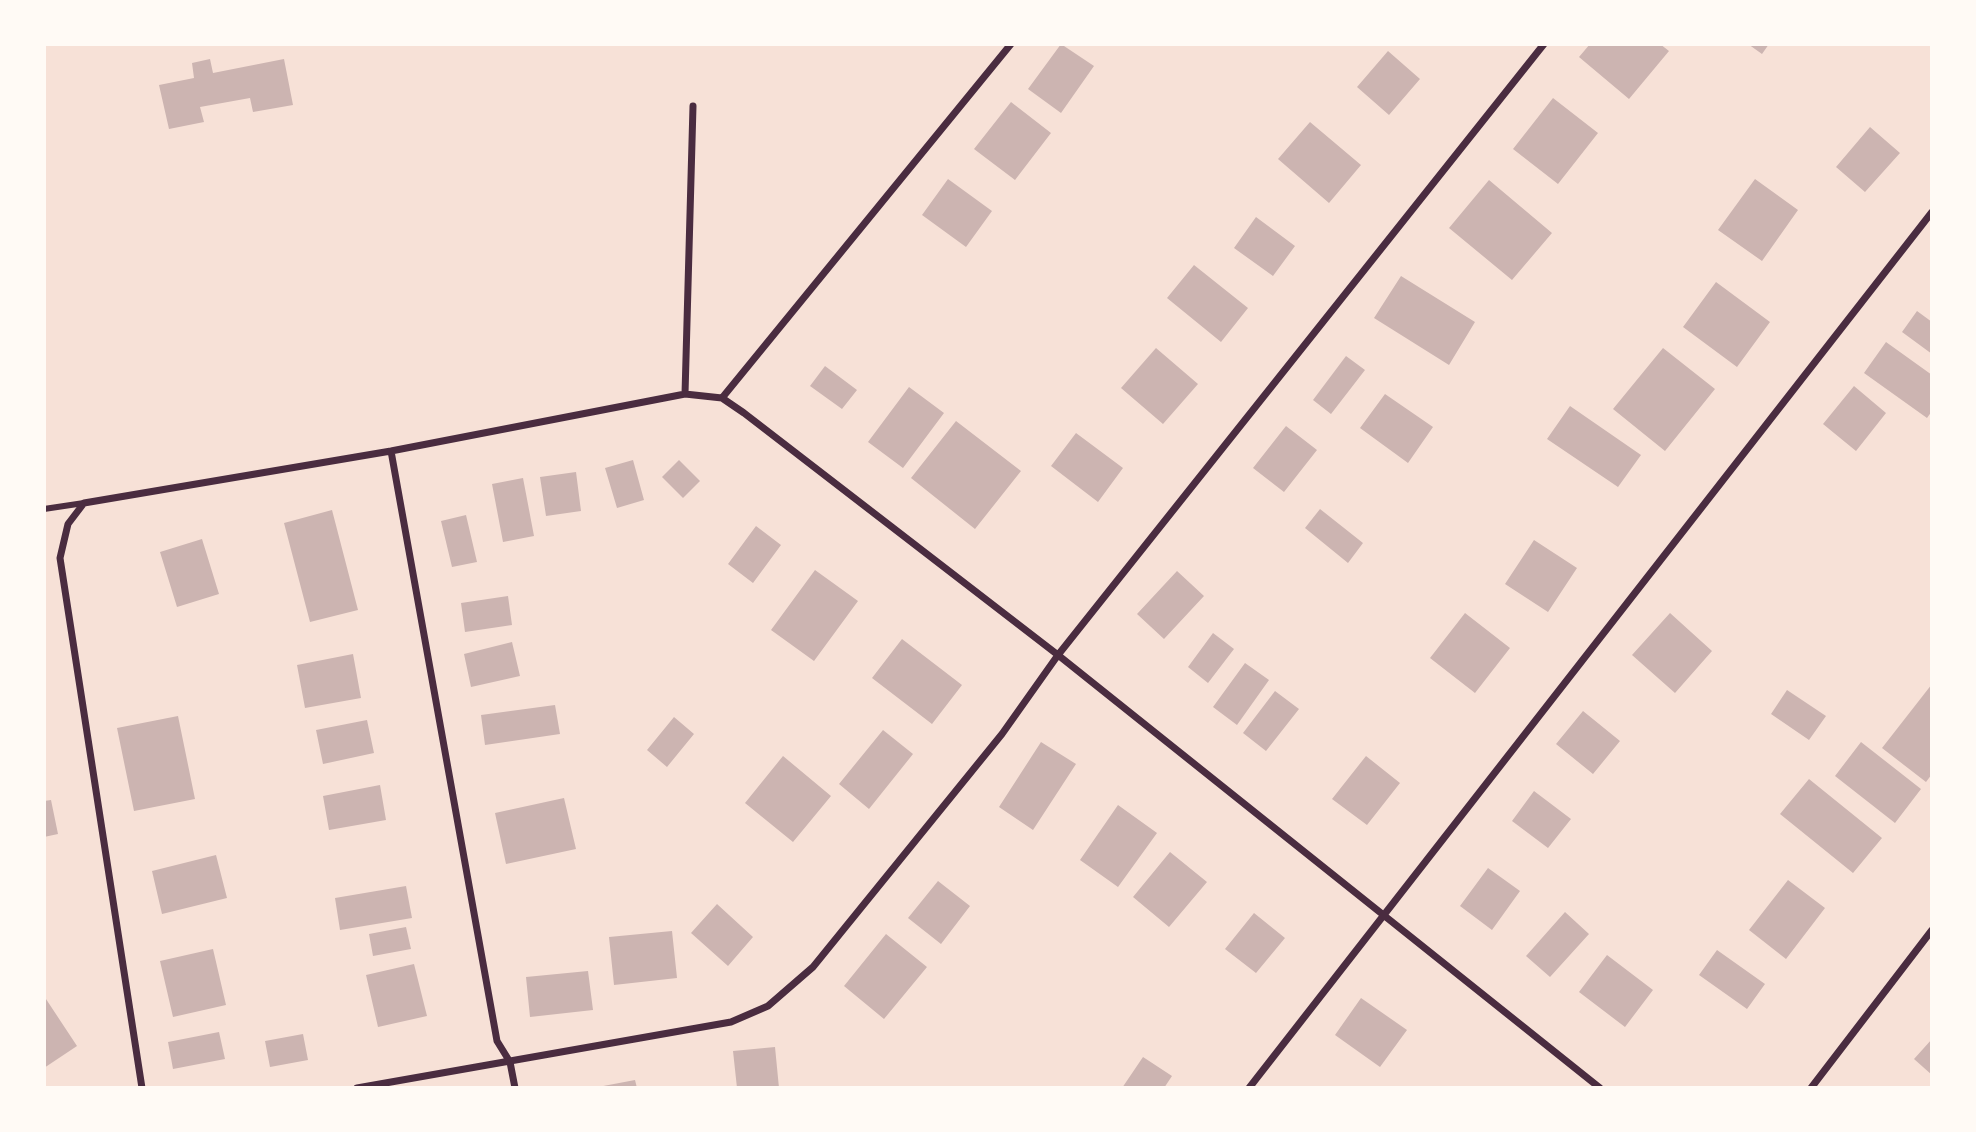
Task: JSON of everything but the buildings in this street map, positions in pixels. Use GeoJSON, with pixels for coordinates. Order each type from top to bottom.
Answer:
{"type":"FeatureCollection","features":[{"type":"Feature","properties":{"kind":"street"},"geometry":{"type":"LineString","coordinates":[[722,398],[1011,44]]}},
{"type":"Feature","properties":{"kind":"street"},"geometry":{"type":"LineString","coordinates":[[357,1088],[731,1022],[768,1006],[813,967],[1002,734],[1058,655],[1544,44]]}},
{"type":"Feature","properties":{"kind":"street"},"geometry":{"type":"LineString","coordinates":[[684,394],[693,106]]}},
{"type":"Feature","properties":{"kind":"street"},"geometry":{"type":"LineString","coordinates":[[1249,1088],[1932,212]]}},
{"type":"Feature","properties":{"kind":"street"},"geometry":{"type":"LineString","coordinates":[[44,509],[391,451],[684,394],[722,398],[1058,655],[1600,1088]]}},
{"type":"Feature","properties":{"kind":"street"},"geometry":{"type":"LineString","coordinates":[[391,451],[497,1041],[510,1062],[514,1088]]}},
{"type":"Feature","properties":{"kind":"street"},"geometry":{"type":"LineString","coordinates":[[84,503],[68,524],[60,558],[142,1088]]}},
{"type":"Feature","properties":{"kind":"street"},"geometry":{"type":"LineString","coordinates":[[1811,1088],[1932,930]]}}]}
